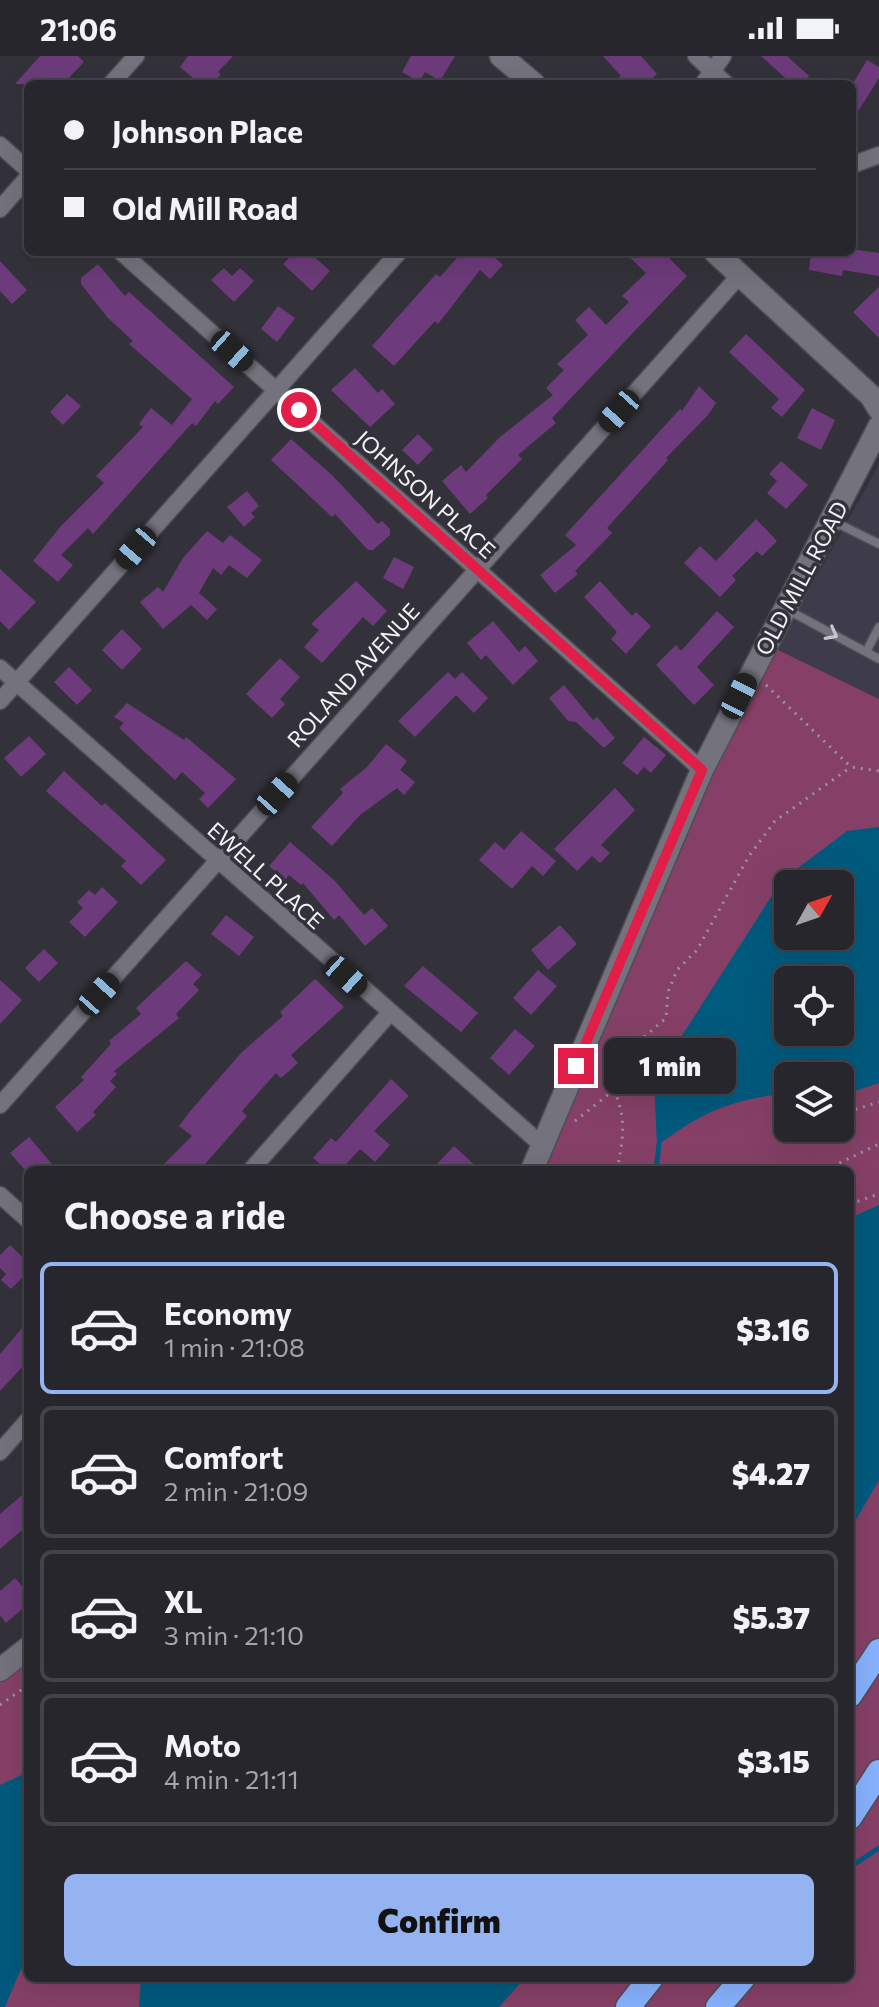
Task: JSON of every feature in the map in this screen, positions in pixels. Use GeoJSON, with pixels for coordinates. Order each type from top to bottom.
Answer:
{"type":"FeatureCollection","features":[{"type":"Feature","properties":{"kind":"highway"},"geometry":{"type":"LineString","coordinates":[[854,1689],[879,1651]]}},
{"type":"Feature","properties":{"kind":"highway"},"geometry":{"type":"LineString","coordinates":[[854,1811],[879,1772]]}},
{"type":"Feature","properties":{"kind":"highway"},"geometry":{"type":"LineString","coordinates":[[628,2007],[648,1982]]}},
{"type":"Feature","properties":{"kind":"highway"},"geometry":{"type":"LineString","coordinates":[[718,2007],[740,1982]]}},
{"type":"Feature","properties":{"kind":"street"},"geometry":{"type":"LineString","coordinates":[[115,80],[136,56]]}},
{"type":"Feature","properties":{"kind":"street"},"geometry":{"type":"LineString","coordinates":[[501,56],[529,80]]}},
{"type":"Feature","properties":{"kind":"street"},"geometry":{"type":"LineString","coordinates":[[696,56],[714,80]]}},
{"type":"Feature","properties":{"kind":"street"},"geometry":{"type":"LineString","coordinates":[[714,80],[723,56]]}},
{"type":"Feature","properties":{"kind":"street"},"geometry":{"type":"LineString","coordinates":[[0,145],[24,166]]}},
{"type":"Feature","properties":{"kind":"street"},"geometry":{"type":"LineString","coordinates":[[856,164],[879,155]]}},
{"type":"Feature","properties":{"kind":"street"},"geometry":{"type":"LineString","coordinates":[[0,209],[24,182]]}},
{"type":"Feature","properties":{"kind":"street","name":"JOHNSON PLACE"},"geometry":{"type":"LineString","coordinates":[[125,256],[702,770]]}},
{"type":"Feature","properties":{"kind":"street"},"geometry":{"type":"LineString","coordinates":[[0,701],[395,256]]}},
{"type":"Feature","properties":{"kind":"street"},"geometry":{"type":"LineString","coordinates":[[719,256],[871,396],[879,409]]}},
{"type":"Feature","properties":{"kind":"street","name":"ROLAND AVENUE"},"geometry":{"type":"LineString","coordinates":[[0,1105],[740,275]]}},
{"type":"Feature","properties":{"kind":"street","name":"OLD MILL ROAD"},"geometry":{"type":"LineString","coordinates":[[534,1166],[702,770],[879,427]]}},
{"type":"Feature","properties":{"kind":"street","name":"EWELL PLACE"},"geometry":{"type":"LineString","coordinates":[[0,668],[389,1014],[542,1145]]}},
{"type":"Feature","properties":{"kind":"street"},"geometry":{"type":"LineString","coordinates":[[255,1166],[389,1014]]}},
{"type":"Feature","properties":{"kind":"street"},"geometry":{"type":"LineString","coordinates":[[0,1195],[24,1216]]}},
{"type":"Feature","properties":{"kind":"street"},"geometry":{"type":"LineString","coordinates":[[0,1452],[24,1425]]}},
{"type":"Feature","properties":{"kind":"street"},"geometry":{"type":"LineString","coordinates":[[0,1670],[24,1651]]}},
{"type":"Feature","properties":{"kind":"lane"},"geometry":{"type":"LineString","coordinates":[[831,520],[879,544]]}},
{"type":"Feature","properties":{"kind":"lane"},"geometry":{"type":"LineString","coordinates":[[785,608],[879,659]]}},
{"type":"Feature","properties":{"kind":"lane"},"geometry":{"type":"LineString","coordinates":[[866,652],[879,627]]}},
{"type":"Feature","properties":{"kind":"path"},"geometry":{"type":"LineString","coordinates":[[752,671],[851,767],[879,771]]}},
{"type":"Feature","properties":{"kind":"path"},"geometry":{"type":"LineString","coordinates":[[574,1122],[614,1090],[633,1058],[637,1043],[666,1018],[668,992],[677,970],[697,950],[749,856],[775,821],[851,767]]}},
{"type":"Feature","properties":{"kind":"path"},"geometry":{"type":"LineString","coordinates":[[614,1090],[623,1110],[624,1129],[618,1166]]}},
{"type":"Feature","properties":{"kind":"path"},"geometry":{"type":"LineString","coordinates":[[854,1110],[879,1102]]}},
{"type":"Feature","properties":{"kind":"path"},"geometry":{"type":"LineString","coordinates":[[833,1166],[879,1144]]}},
{"type":"Feature","properties":{"kind":"path"},"geometry":{"type":"LineString","coordinates":[[854,1203],[879,1194]]}},
{"type":"Feature","properties":{"kind":"path"},"geometry":{"type":"LineString","coordinates":[[0,1705],[24,1688]]}},
{"type":"Feature","properties":{"kind":"shaded area"},"geometry":{"type":"Polygon","coordinates":[[[879,465],[879,699],[776,649],[879,465]]]}},
{"type":"Feature","properties":{"kind":"shaded area"},"geometry":{"type":"Polygon","coordinates":[[[776,649],[879,699],[879,2007],[0,2007],[0,1680],[24,1662],[24,1982],[854,1982],[854,1166],[542,1166],[735,716],[776,649]]]}},
{"type":"Feature","properties":{"kind":"water"},"geometry":{"type":"Polygon","coordinates":[[[879,827],[879,1083],[854,1091],[854,1062],[774,1062],[774,1095],[718,1109],[657,1146],[654,1079],[774,892],[774,950],[854,950],[854,870],[795,870],[847,831],[879,827]]]}},
{"type":"Feature","properties":{"kind":"water"},"geometry":{"type":"Polygon","coordinates":[[[879,1205],[879,1480],[854,1523],[854,1216],[879,1205]]]}},
{"type":"Feature","properties":{"kind":"water"},"geometry":{"type":"Polygon","coordinates":[[[24,1774],[24,1962],[5,2007],[0,2007],[0,1785],[24,1774]]]}},
{"type":"Feature","properties":{"kind":"water"},"geometry":{"type":"Polygon","coordinates":[[[141,1982],[521,1982],[499,2007],[139,2007],[141,1982]]]}},
{"type":"Feature","properties":{"kind":"building"},"geometry":{"type":"Polygon","coordinates":[[[40,56],[78,56],[84,62],[67,80],[24,80],[24,84],[15,84],[40,56]]]}},
{"type":"Feature","properties":{"kind":"building"},"geometry":{"type":"Polygon","coordinates":[[[188,56],[233,56],[218,72],[221,74],[216,80],[195,80],[180,67],[188,56]]]}},
{"type":"Feature","properties":{"kind":"building"},"geometry":{"type":"Polygon","coordinates":[[[411,56],[455,56],[441,80],[425,72],[420,80],[416,80],[402,72],[411,56]]]}},
{"type":"Feature","properties":{"kind":"building"},"geometry":{"type":"Polygon","coordinates":[[[603,56],[641,56],[657,74],[651,80],[616,80],[621,76],[603,56]]]}},
{"type":"Feature","properties":{"kind":"building"},"geometry":{"type":"Polygon","coordinates":[[[761,56],[787,56],[809,76],[806,80],[788,80],[761,56]]]}},
{"type":"Feature","properties":{"kind":"building"},"geometry":{"type":"Polygon","coordinates":[[[867,60],[879,67],[879,78],[856,115],[856,80],[867,60]]]}},
{"type":"Feature","properties":{"kind":"building"},"geometry":{"type":"Polygon","coordinates":[[[856,250],[879,253],[879,276],[843,270],[842,276],[809,270],[811,256],[856,256],[856,250]]]}},
{"type":"Feature","properties":{"kind":"building"},"geometry":{"type":"Polygon","coordinates":[[[291,256],[313,256],[330,271],[312,291],[283,264],[291,256]]]}},
{"type":"Feature","properties":{"kind":"building"},"geometry":{"type":"Polygon","coordinates":[[[458,256],[493,256],[503,265],[490,279],[480,270],[438,324],[435,321],[394,366],[372,346],[436,274],[440,277],[458,256]]]}},
{"type":"Feature","properties":{"kind":"building"},"geometry":{"type":"Polygon","coordinates":[[[628,256],[667,256],[687,276],[552,418],[556,423],[518,455],[522,459],[470,514],[442,481],[461,465],[466,472],[500,437],[553,395],[546,388],[564,370],[557,364],[588,335],[575,320],[589,307],[606,325],[629,302],[622,296],[646,273],[628,256]]]}},
{"type":"Feature","properties":{"kind":"building"},"geometry":{"type":"Polygon","coordinates":[[[0,261],[27,290],[12,304],[0,291],[0,261]]]}},
{"type":"Feature","properties":{"kind":"building"},"geometry":{"type":"Polygon","coordinates":[[[98,264],[125,296],[129,292],[234,387],[218,404],[215,401],[196,426],[192,423],[93,534],[88,528],[61,555],[73,565],[58,582],[33,561],[60,527],[104,483],[96,476],[143,427],[139,424],[151,408],[172,425],[192,399],[129,344],[133,341],[107,317],[81,284],[81,278],[98,264]]]}},
{"type":"Feature","properties":{"kind":"building"},"geometry":{"type":"Polygon","coordinates":[[[224,268],[232,276],[240,268],[254,281],[234,302],[211,280],[224,268]]]}},
{"type":"Feature","properties":{"kind":"building"},"geometry":{"type":"Polygon","coordinates":[[[879,287],[879,338],[853,312],[879,287]]]}},
{"type":"Feature","properties":{"kind":"building"},"geometry":{"type":"Polygon","coordinates":[[[278,306],[295,318],[277,342],[261,329],[278,306]]]}},
{"type":"Feature","properties":{"kind":"building"},"geometry":{"type":"Polygon","coordinates":[[[746,334],[805,390],[782,417],[771,408],[779,399],[729,352],[746,334]]]}},
{"type":"Feature","properties":{"kind":"building"},"geometry":{"type":"Polygon","coordinates":[[[355,368],[378,393],[382,389],[395,404],[370,427],[331,390],[355,368]]]}},
{"type":"Feature","properties":{"kind":"building"},"geometry":{"type":"Polygon","coordinates":[[[699,386],[716,403],[708,415],[666,458],[668,460],[607,528],[612,533],[575,571],[578,574],[555,593],[540,575],[576,545],[565,535],[680,409],[682,411],[699,386]]]}},
{"type":"Feature","properties":{"kind":"building"},"geometry":{"type":"Polygon","coordinates":[[[67,394],[81,406],[63,425],[50,412],[67,394]]]}},
{"type":"Feature","properties":{"kind":"building"},"geometry":{"type":"Polygon","coordinates":[[[812,408],[835,420],[821,450],[797,438],[812,408]]]}},
{"type":"Feature","properties":{"kind":"building"},"geometry":{"type":"Polygon","coordinates":[[[418,434],[433,449],[418,465],[402,450],[418,434]]]}},
{"type":"Feature","properties":{"kind":"building"},"geometry":{"type":"Polygon","coordinates":[[[291,439],[332,475],[378,524],[382,521],[390,529],[390,535],[373,550],[368,550],[335,514],[332,517],[271,460],[291,439]]]}},
{"type":"Feature","properties":{"kind":"building"},"geometry":{"type":"Polygon","coordinates":[[[781,461],[808,485],[786,509],[767,493],[777,481],[769,474],[781,461]]]}},
{"type":"Feature","properties":{"kind":"building"},"geometry":{"type":"Polygon","coordinates":[[[247,491],[259,506],[251,513],[255,517],[244,527],[227,507],[247,491]]]}},
{"type":"Feature","properties":{"kind":"building"},"geometry":{"type":"Polygon","coordinates":[[[756,519],[777,541],[762,556],[757,551],[732,576],[736,580],[720,597],[684,563],[700,546],[716,561],[756,519]]]}},
{"type":"Feature","properties":{"kind":"building"},"geometry":{"type":"Polygon","coordinates":[[[207,531],[223,543],[230,535],[262,560],[247,578],[229,565],[221,575],[213,568],[199,593],[217,609],[207,620],[191,605],[163,629],[140,602],[158,587],[163,592],[183,558],[207,531]]]}},
{"type":"Feature","properties":{"kind":"building"},"geometry":{"type":"Polygon","coordinates":[[[394,557],[414,567],[403,589],[383,578],[394,557]]]}},
{"type":"Feature","properties":{"kind":"building"},"geometry":{"type":"Polygon","coordinates":[[[0,569],[36,602],[9,630],[0,621],[0,569]]]}},
{"type":"Feature","properties":{"kind":"building"},"geometry":{"type":"Polygon","coordinates":[[[356,581],[387,611],[373,626],[363,617],[322,663],[304,647],[319,630],[311,624],[356,581]]]}},
{"type":"Feature","properties":{"kind":"building"},"geometry":{"type":"Polygon","coordinates":[[[600,581],[632,616],[636,612],[651,626],[626,654],[611,639],[617,632],[584,597],[600,581]]]}},
{"type":"Feature","properties":{"kind":"building"},"geometry":{"type":"Polygon","coordinates":[[[717,611],[734,627],[697,667],[714,685],[694,705],[656,665],[676,645],[681,651],[717,611]]]}},
{"type":"Feature","properties":{"kind":"building"},"geometry":{"type":"Polygon","coordinates":[[[493,621],[519,652],[525,646],[538,661],[513,685],[486,655],[481,660],[467,643],[493,621]]]}},
{"type":"Feature","properties":{"kind":"building"},"geometry":{"type":"Polygon","coordinates":[[[122,629],[142,649],[122,670],[102,650],[122,629]]]}},
{"type":"Feature","properties":{"kind":"building"},"geometry":{"type":"Polygon","coordinates":[[[280,658],[300,677],[280,699],[285,704],[272,718],[246,694],[280,658]]]}},
{"type":"Feature","properties":{"kind":"building"},"geometry":{"type":"Polygon","coordinates":[[[69,667],[92,690],[77,705],[54,682],[69,667]]]}},
{"type":"Feature","properties":{"kind":"building"},"geometry":{"type":"Polygon","coordinates":[[[448,672],[455,679],[462,672],[488,698],[474,713],[456,695],[415,737],[398,721],[448,672]]]}},
{"type":"Feature","properties":{"kind":"building"},"geometry":{"type":"Polygon","coordinates":[[[564,685],[593,720],[597,717],[615,738],[604,748],[576,722],[568,721],[549,698],[564,685]]]}},
{"type":"Feature","properties":{"kind":"building"},"geometry":{"type":"Polygon","coordinates":[[[127,703],[184,740],[186,737],[236,779],[208,808],[199,799],[205,793],[182,772],[175,780],[119,728],[124,723],[114,717],[127,703]]]}},
{"type":"Feature","properties":{"kind":"building"},"geometry":{"type":"Polygon","coordinates":[[[29,736],[46,754],[21,777],[4,758],[29,736]]]}},
{"type":"Feature","properties":{"kind":"building"},"geometry":{"type":"Polygon","coordinates":[[[644,737],[666,755],[651,773],[644,767],[637,775],[622,763],[644,737]]]}},
{"type":"Feature","properties":{"kind":"building"},"geometry":{"type":"Polygon","coordinates":[[[386,744],[407,761],[400,770],[415,782],[404,795],[397,788],[360,815],[332,846],[311,827],[343,793],[340,789],[367,767],[386,744]]]}},
{"type":"Feature","properties":{"kind":"building"},"geometry":{"type":"Polygon","coordinates":[[[64,771],[102,806],[105,803],[166,860],[141,885],[121,866],[126,861],[46,791],[64,771]]]}},
{"type":"Feature","properties":{"kind":"building"},"geometry":{"type":"Polygon","coordinates":[[[615,788],[635,810],[601,845],[610,853],[600,863],[592,856],[577,871],[554,849],[615,788]]]}},
{"type":"Feature","properties":{"kind":"building"},"geometry":{"type":"Polygon","coordinates":[[[521,831],[556,861],[543,876],[532,866],[512,889],[479,860],[495,842],[504,850],[521,831]]]}},
{"type":"Feature","properties":{"kind":"building"},"geometry":{"type":"Polygon","coordinates":[[[290,842],[334,880],[364,915],[372,908],[388,926],[365,946],[339,915],[334,920],[303,883],[301,885],[289,875],[285,880],[269,866],[290,842]]]}},
{"type":"Feature","properties":{"kind":"building"},"geometry":{"type":"Polygon","coordinates":[[[102,887],[118,902],[85,937],[69,922],[83,908],[77,902],[89,890],[95,895],[102,887]]]}},
{"type":"Feature","properties":{"kind":"building"},"geometry":{"type":"Polygon","coordinates":[[[226,915],[254,937],[239,956],[211,934],[226,915]]]}},
{"type":"Feature","properties":{"kind":"building"},"geometry":{"type":"Polygon","coordinates":[[[560,925],[577,944],[548,970],[531,950],[560,925]]]}},
{"type":"Feature","properties":{"kind":"building"},"geometry":{"type":"Polygon","coordinates":[[[44,949],[58,963],[39,982],[25,968],[44,949]]]}},
{"type":"Feature","properties":{"kind":"building"},"geometry":{"type":"Polygon","coordinates":[[[186,961],[202,975],[193,984],[199,990],[176,1014],[179,1018],[114,1071],[117,1074],[110,1081],[116,1087],[93,1112],[96,1115],[77,1132],[55,1107],[84,1080],[81,1077],[111,1044],[109,1041],[141,1014],[136,1008],[186,961]]]}},
{"type":"Feature","properties":{"kind":"building"},"geometry":{"type":"Polygon","coordinates":[[[423,966],[478,1013],[461,1032],[404,986],[423,966]]]}},
{"type":"Feature","properties":{"kind":"building"},"geometry":{"type":"Polygon","coordinates":[[[538,970],[557,986],[531,1015],[513,998],[538,970]]]}},
{"type":"Feature","properties":{"kind":"building"},"geometry":{"type":"Polygon","coordinates":[[[315,979],[344,1007],[291,1055],[298,1063],[281,1078],[276,1073],[242,1111],[247,1116],[203,1166],[162,1166],[192,1136],[179,1126],[192,1109],[242,1052],[283,1016],[280,1012],[315,979]]]}},
{"type":"Feature","properties":{"kind":"building"},"geometry":{"type":"Polygon","coordinates":[[[0,980],[22,1000],[0,1024],[0,980]]]}},
{"type":"Feature","properties":{"kind":"building"},"geometry":{"type":"Polygon","coordinates":[[[515,1029],[535,1046],[509,1075],[490,1058],[515,1029]]]}},
{"type":"Feature","properties":{"kind":"building"},"geometry":{"type":"Polygon","coordinates":[[[391,1079],[409,1096],[374,1131],[390,1145],[375,1162],[360,1149],[345,1166],[322,1166],[313,1158],[331,1138],[336,1142],[391,1079]]]}},
{"type":"Feature","properties":{"kind":"building"},"geometry":{"type":"Polygon","coordinates":[[[29,1137],[54,1166],[24,1166],[24,1169],[10,1153],[29,1137]]]}},
{"type":"Feature","properties":{"kind":"building"},"geometry":{"type":"Polygon","coordinates":[[[454,1146],[476,1166],[439,1166],[437,1164],[454,1146]]]}},
{"type":"Feature","properties":{"kind":"building"},"geometry":{"type":"Polygon","coordinates":[[[10,1245],[24,1258],[24,1276],[11,1289],[1,1280],[6,1274],[0,1268],[0,1255],[10,1245]]]}},
{"type":"Feature","properties":{"kind":"building"},"geometry":{"type":"Polygon","coordinates":[[[24,1326],[24,1365],[0,1391],[0,1354],[24,1326]]]}},
{"type":"Feature","properties":{"kind":"building"},"geometry":{"type":"Polygon","coordinates":[[[24,1493],[24,1528],[0,1549],[0,1514],[24,1493]]]}},
{"type":"Feature","properties":{"kind":"building"},"geometry":{"type":"Polygon","coordinates":[[[15,1578],[24,1588],[24,1607],[6,1623],[0,1615],[0,1591],[15,1578]]]}},
{"type":"Feature","properties":{"kind":"waterway"},"geometry":{"type":"LineString","coordinates":[[656,1166],[659,1144]]}},
{"type":"Feature","properties":{"kind":"waterway"},"geometry":{"type":"LineString","coordinates":[[854,1864],[879,1848]]}},
{"type":"Feature","properties":{"kind":"route"},"geometry":{"type":"LineString","coordinates":[[299,410],[702,770],[576,1066]]}}]}
